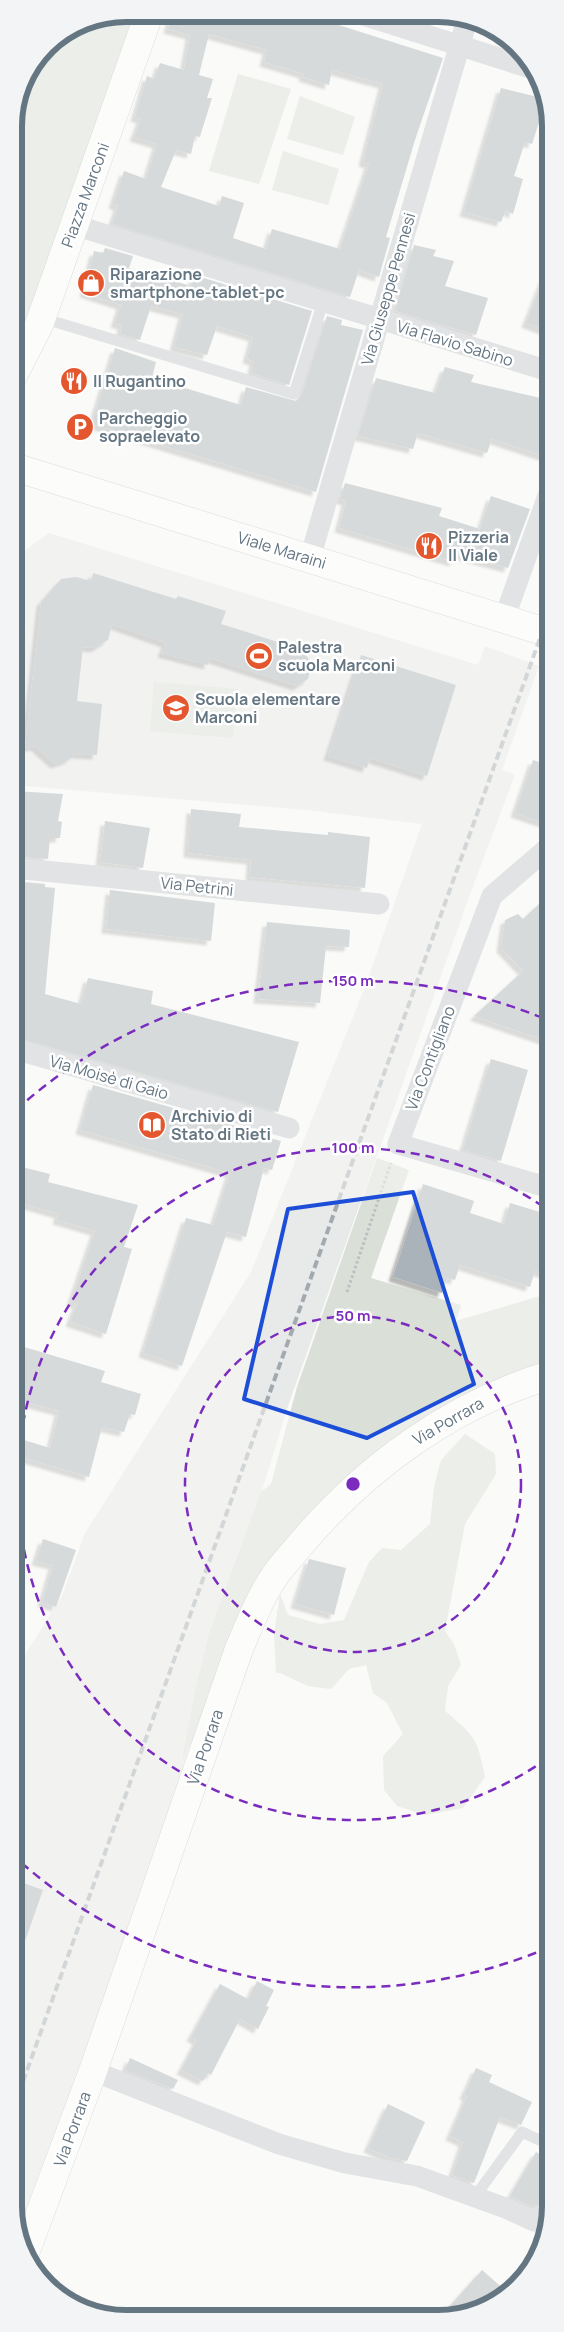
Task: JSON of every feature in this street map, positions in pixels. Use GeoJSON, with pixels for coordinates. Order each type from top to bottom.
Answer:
{"type":"FeatureCollection","features":[{"type":"Feature","properties":{"kind":"street","name":"Piazza Marconi"},"geometry":{"type":"LineString","coordinates":[[23,353],[41,318],[145,22]]}},
{"type":"Feature","properties":{"kind":"street"},"geometry":{"type":"LineString","coordinates":[[384,22],[522,65]]}},
{"type":"Feature","properties":{"kind":"street","name":"Via Giuseppe Pennesi"},"geometry":{"type":"LineString","coordinates":[[310,558],[465,26]]}},
{"type":"Feature","properties":{"kind":"street","name":"Via Flavio Sabino"},"geometry":{"type":"LineString","coordinates":[[74,225],[542,370]]}},
{"type":"Feature","properties":{"kind":"street","name":"Viale Maraini"},"geometry":{"type":"LineString","coordinates":[[23,473],[310,558],[542,630]]}},
{"type":"Feature","properties":{"kind":"street"},"geometry":{"type":"LineString","coordinates":[[504,619],[542,513]]}},
{"type":"Feature","properties":{"kind":"street","name":"Via Contigliano"},"geometry":{"type":"LineString","coordinates":[[398,1144],[492,896],[542,853]]}},
{"type":"Feature","properties":{"kind":"street","name":"Via Petrini"},"geometry":{"type":"LineString","coordinates":[[23,869],[380,904]]}},
{"type":"Feature","properties":{"kind":"street","name":"Via Moisè di Gaio"},"geometry":{"type":"LineString","coordinates":[[23,1052],[289,1128]]}},
{"type":"Feature","properties":{"kind":"street"},"geometry":{"type":"LineString","coordinates":[[398,1144],[541,1186]]}},
{"type":"Feature","properties":{"kind":"street","name":"Via Porrara"},"geometry":{"type":"LineString","coordinates":[[29,2242],[93,2071],[239,1649],[256,1608],[276,1574],[327,1514],[388,1459],[416,1438],[485,1399],[520,1384],[541,1378]]}},
{"type":"Feature","properties":{"kind":"street"},"geometry":{"type":"LineString","coordinates":[[93,2071],[279,2144],[345,2164],[417,2176],[474,2198],[540,2220]]}},
{"type":"Feature","properties":{"kind":"lane"},"geometry":{"type":"LineString","coordinates":[[41,318],[294,394],[323,302]]}},
{"type":"Feature","properties":{"kind":"lane"},"geometry":{"type":"LineString","coordinates":[[474,2198],[522,2132],[541,2141]]}},
{"type":"Feature","properties":{"kind":"path"},"geometry":{"type":"LineString","coordinates":[[347,1292],[398,1144]]}},
{"type":"Feature","properties":{"kind":"highlighted area"},"geometry":{"type":"Polygon","coordinates":[[[413,1192],[474,1384],[367,1438],[244,1399],[288,1209],[413,1192]]]}},
{"type":"Feature","properties":{"kind":"shaded area"},"geometry":{"type":"Polygon","coordinates":[[[131,22],[23,332],[23,113],[33,80],[48,58],[63,44],[80,33],[99,26],[131,22]]]}},
{"type":"Feature","properties":{"kind":"shaded area"},"geometry":{"type":"Polygon","coordinates":[[[238,74],[291,89],[259,184],[209,171],[238,74]]]}},
{"type":"Feature","properties":{"kind":"shaded area"},"geometry":{"type":"Polygon","coordinates":[[[300,96],[355,117],[343,155],[287,139],[300,96]]]}},
{"type":"Feature","properties":{"kind":"shaded area"},"geometry":{"type":"Polygon","coordinates":[[[283,151],[339,169],[328,205],[272,190],[283,151]]]}},
{"type":"Feature","properties":{"kind":"shaded area"},"geometry":{"type":"Polygon","coordinates":[[[49,533],[478,665],[485,646],[539,666],[502,770],[515,775],[473,886],[288,1406],[241,1559],[235,1626],[25,2228],[22,2206],[22,1659],[62,1596],[85,1533],[251,1272],[365,987],[422,824],[306,810],[23,786],[23,552],[49,533]]]}},
{"type":"Feature","properties":{"kind":"shaded area"},"geometry":{"type":"Polygon","coordinates":[[[542,574],[542,588],[538,585],[542,574]]]}},
{"type":"Feature","properties":{"kind":"shaded area"},"geometry":{"type":"Polygon","coordinates":[[[154,682],[237,689],[233,738],[150,731],[154,682]]]}},
{"type":"Feature","properties":{"kind":"shaded area"},"geometry":{"type":"Polygon","coordinates":[[[377,1158],[409,1170],[371,1278],[461,1305],[456,1321],[541,1296],[541,1378],[520,1384],[327,1514],[239,1649],[182,1760],[195,1692],[210,1631],[261,1492],[271,1484],[297,1387],[377,1158]]]}},
{"type":"Feature","properties":{"kind":"shaded area"},"geometry":{"type":"Polygon","coordinates":[[[465,1434],[495,1454],[496,1474],[465,1524],[445,1631],[454,1644],[461,1665],[448,1686],[445,1711],[474,1739],[480,1754],[485,1777],[463,1808],[425,1815],[397,1806],[384,1790],[383,1756],[403,1734],[387,1703],[373,1693],[366,1665],[349,1669],[331,1689],[308,1686],[280,1673],[276,1673],[274,1634],[280,1594],[288,1615],[320,1624],[344,1620],[369,1562],[382,1548],[401,1550],[430,1524],[434,1487],[441,1460],[465,1434]]]}},
{"type":"Feature","properties":{"kind":"building"},"geometry":{"type":"Polygon","coordinates":[[[170,22],[329,22],[443,58],[415,140],[386,237],[390,238],[379,277],[359,270],[350,297],[112,224],[118,206],[113,204],[124,171],[146,179],[157,144],[134,137],[141,119],[135,117],[147,76],[154,79],[160,63],[184,70],[190,35],[168,29],[170,22]],[[209,34],[199,75],[213,79],[207,98],[212,98],[200,137],[195,136],[191,154],[176,150],[161,187],[219,206],[222,196],[244,203],[233,238],[266,249],[272,229],[340,249],[369,164],[363,162],[383,84],[332,70],[329,85],[303,77],[304,74],[264,62],[267,50],[209,34]]]}},
{"type":"Feature","properties":{"kind":"building"},"geometry":{"type":"Polygon","coordinates":[[[501,88],[537,97],[540,105],[538,111],[541,112],[541,116],[532,144],[525,142],[514,176],[523,179],[513,214],[506,210],[501,222],[464,212],[501,88]]]}},
{"type":"Feature","properties":{"kind":"building"},"geometry":{"type":"Polygon","coordinates":[[[414,245],[436,250],[433,256],[454,261],[445,286],[488,298],[476,335],[395,311],[414,245]]]}},
{"type":"Feature","properties":{"kind":"building"},"geometry":{"type":"Polygon","coordinates":[[[105,248],[133,256],[129,268],[191,286],[194,275],[312,311],[289,385],[251,373],[254,361],[247,359],[253,337],[217,326],[207,355],[174,347],[183,314],[151,306],[140,340],[120,334],[122,325],[115,323],[121,305],[84,293],[94,251],[103,253],[105,248]]]}},
{"type":"Feature","properties":{"kind":"building"},"geometry":{"type":"Polygon","coordinates":[[[542,282],[542,329],[526,323],[542,282]]]}},
{"type":"Feature","properties":{"kind":"building"},"geometry":{"type":"Polygon","coordinates":[[[327,316],[342,320],[341,325],[363,330],[316,492],[92,424],[115,348],[156,362],[152,378],[241,405],[246,387],[296,401],[301,396],[327,316]]]}},
{"type":"Feature","properties":{"kind":"building"},"geometry":{"type":"Polygon","coordinates":[[[445,367],[474,375],[471,382],[542,398],[542,456],[492,439],[487,453],[418,433],[413,449],[358,436],[376,378],[435,393],[445,367]]]}},
{"type":"Feature","properties":{"kind":"building"},"geometry":{"type":"Polygon","coordinates":[[[345,483],[442,508],[439,516],[480,529],[491,496],[530,509],[508,568],[456,554],[454,562],[339,528],[346,501],[340,499],[345,483]]]}},
{"type":"Feature","properties":{"kind":"building"},"geometry":{"type":"Polygon","coordinates":[[[93,573],[176,599],[178,596],[226,611],[221,624],[294,647],[305,654],[312,664],[308,679],[297,686],[210,658],[208,665],[162,653],[166,643],[112,624],[108,640],[95,648],[83,647],[77,701],[102,704],[97,755],[75,754],[68,760],[55,764],[35,746],[25,748],[41,602],[61,579],[76,577],[91,581],[93,573]]]}},
{"type":"Feature","properties":{"kind":"building"},"geometry":{"type":"Polygon","coordinates":[[[361,655],[456,685],[427,776],[370,758],[367,768],[328,756],[361,655]]]}},
{"type":"Feature","properties":{"kind":"building"},"geometry":{"type":"Polygon","coordinates":[[[533,760],[542,763],[542,822],[515,813],[533,760]]]}},
{"type":"Feature","properties":{"kind":"building"},"geometry":{"type":"Polygon","coordinates":[[[23,792],[63,794],[58,821],[62,822],[60,838],[50,838],[48,859],[23,857],[23,792]]]}},
{"type":"Feature","properties":{"kind":"building"},"geometry":{"type":"Polygon","coordinates":[[[191,809],[241,814],[239,827],[328,835],[328,832],[370,837],[365,888],[250,877],[251,860],[188,853],[191,809]]]}},
{"type":"Feature","properties":{"kind":"building"},"geometry":{"type":"Polygon","coordinates":[[[105,821],[150,828],[143,868],[100,862],[105,821]]]}},
{"type":"Feature","properties":{"kind":"building"},"geometry":{"type":"Polygon","coordinates":[[[23,882],[45,884],[45,887],[55,888],[45,994],[81,1004],[88,978],[153,991],[151,1004],[299,1042],[278,1112],[23,1039],[23,882]]]}},
{"type":"Feature","properties":{"kind":"building"},"geometry":{"type":"Polygon","coordinates":[[[110,890],[215,903],[211,941],[106,929],[110,890]]]}},
{"type":"Feature","properties":{"kind":"building"},"geometry":{"type":"Polygon","coordinates":[[[540,903],[542,906],[542,1039],[474,1016],[523,971],[501,948],[505,920],[518,914],[523,919],[540,903]]]}},
{"type":"Feature","properties":{"kind":"building"},"geometry":{"type":"Polygon","coordinates":[[[267,922],[350,930],[349,947],[326,946],[320,1003],[258,999],[267,922]]]}},
{"type":"Feature","properties":{"kind":"building"},"geometry":{"type":"Polygon","coordinates":[[[491,1059],[528,1070],[501,1161],[463,1150],[491,1059]]]}},
{"type":"Feature","properties":{"kind":"building"},"geometry":{"type":"Polygon","coordinates":[[[93,1085],[271,1136],[270,1138],[281,1141],[272,1170],[264,1168],[246,1237],[227,1232],[182,1366],[143,1353],[186,1218],[213,1225],[230,1173],[80,1130],[93,1085]]]}},
{"type":"Feature","properties":{"kind":"building"},"geometry":{"type":"Polygon","coordinates":[[[22,1167],[50,1174],[48,1182],[138,1205],[124,1247],[132,1249],[106,1334],[70,1322],[77,1304],[71,1302],[95,1231],[57,1220],[59,1214],[22,1203],[22,1167]]]}},
{"type":"Feature","properties":{"kind":"building"},"geometry":{"type":"Polygon","coordinates":[[[423,1184],[474,1201],[470,1213],[504,1224],[510,1203],[541,1212],[541,1273],[535,1271],[530,1287],[460,1265],[455,1280],[447,1278],[442,1293],[393,1277],[423,1184]]]}},
{"type":"Feature","properties":{"kind":"building"},"geometry":{"type":"Polygon","coordinates":[[[22,1346],[105,1371],[101,1382],[141,1394],[135,1415],[130,1414],[124,1432],[102,1427],[89,1477],[22,1457],[22,1440],[50,1448],[59,1411],[22,1401],[22,1346]]]}},
{"type":"Feature","properties":{"kind":"building"},"geometry":{"type":"Polygon","coordinates":[[[43,1539],[76,1550],[56,1607],[42,1602],[53,1565],[36,1561],[43,1539]]]}},
{"type":"Feature","properties":{"kind":"building"},"geometry":{"type":"Polygon","coordinates":[[[309,1559],[346,1568],[334,1615],[295,1604],[309,1559]]]}},
{"type":"Feature","properties":{"kind":"building"},"geometry":{"type":"Polygon","coordinates":[[[22,1883],[43,1890],[22,1949],[22,1883]]]}},
{"type":"Feature","properties":{"kind":"building"},"geometry":{"type":"Polygon","coordinates":[[[257,1981],[274,1990],[266,2006],[269,2007],[258,2029],[240,2019],[211,2075],[208,2073],[203,2081],[181,2070],[197,2040],[191,2037],[220,1984],[248,1999],[257,1981]]]}},
{"type":"Feature","properties":{"kind":"building"},"geometry":{"type":"Polygon","coordinates":[[[130,2058],[178,2080],[173,2089],[125,2070],[130,2058]]]}},
{"type":"Feature","properties":{"kind":"building"},"geometry":{"type":"Polygon","coordinates":[[[476,2068],[492,2075],[489,2082],[532,2102],[521,2125],[500,2117],[474,2183],[452,2175],[463,2142],[450,2136],[467,2096],[464,2095],[476,2068]]]}},
{"type":"Feature","properties":{"kind":"building"},"geometry":{"type":"Polygon","coordinates":[[[388,2104],[425,2122],[407,2161],[390,2158],[368,2148],[388,2104]]]}},
{"type":"Feature","properties":{"kind":"building"},"geometry":{"type":"Polygon","coordinates":[[[536,2152],[541,2155],[541,2204],[533,2207],[510,2196],[536,2152]]]}},
{"type":"Feature","properties":{"kind":"building"},"geometry":{"type":"Polygon","coordinates":[[[482,2270],[502,2287],[484,2299],[458,2308],[447,2309],[482,2270]]]}},
{"type":"Feature","properties":{"kind":"railway"},"geometry":{"type":"LineString","coordinates":[[22,2084],[542,633]]}},
{"type":"Feature","properties":{"kind":"place","name":"Riparazione smartphone-tablet-pc"},"geometry":{"type":"Point","coordinates":[91,283]}},
{"type":"Feature","properties":{"kind":"place","name":"Il Rugantino"},"geometry":{"type":"Point","coordinates":[74,381]}},
{"type":"Feature","properties":{"kind":"place","name":"Parcheggio sopraelevato"},"geometry":{"type":"Point","coordinates":[80,427]}},
{"type":"Feature","properties":{"kind":"place","name":"Pizzeria Il Viale"},"geometry":{"type":"Point","coordinates":[429,546]}},
{"type":"Feature","properties":{"kind":"place","name":"Palestra scuola Marconi"},"geometry":{"type":"Point","coordinates":[259,656]}},
{"type":"Feature","properties":{"kind":"place","name":"Scuola elementare Marconi"},"geometry":{"type":"Point","coordinates":[176,708]}},
{"type":"Feature","properties":{"kind":"place","name":"Archivio di Stato di Rieti"},"geometry":{"type":"Point","coordinates":[152,1125]}}]}
